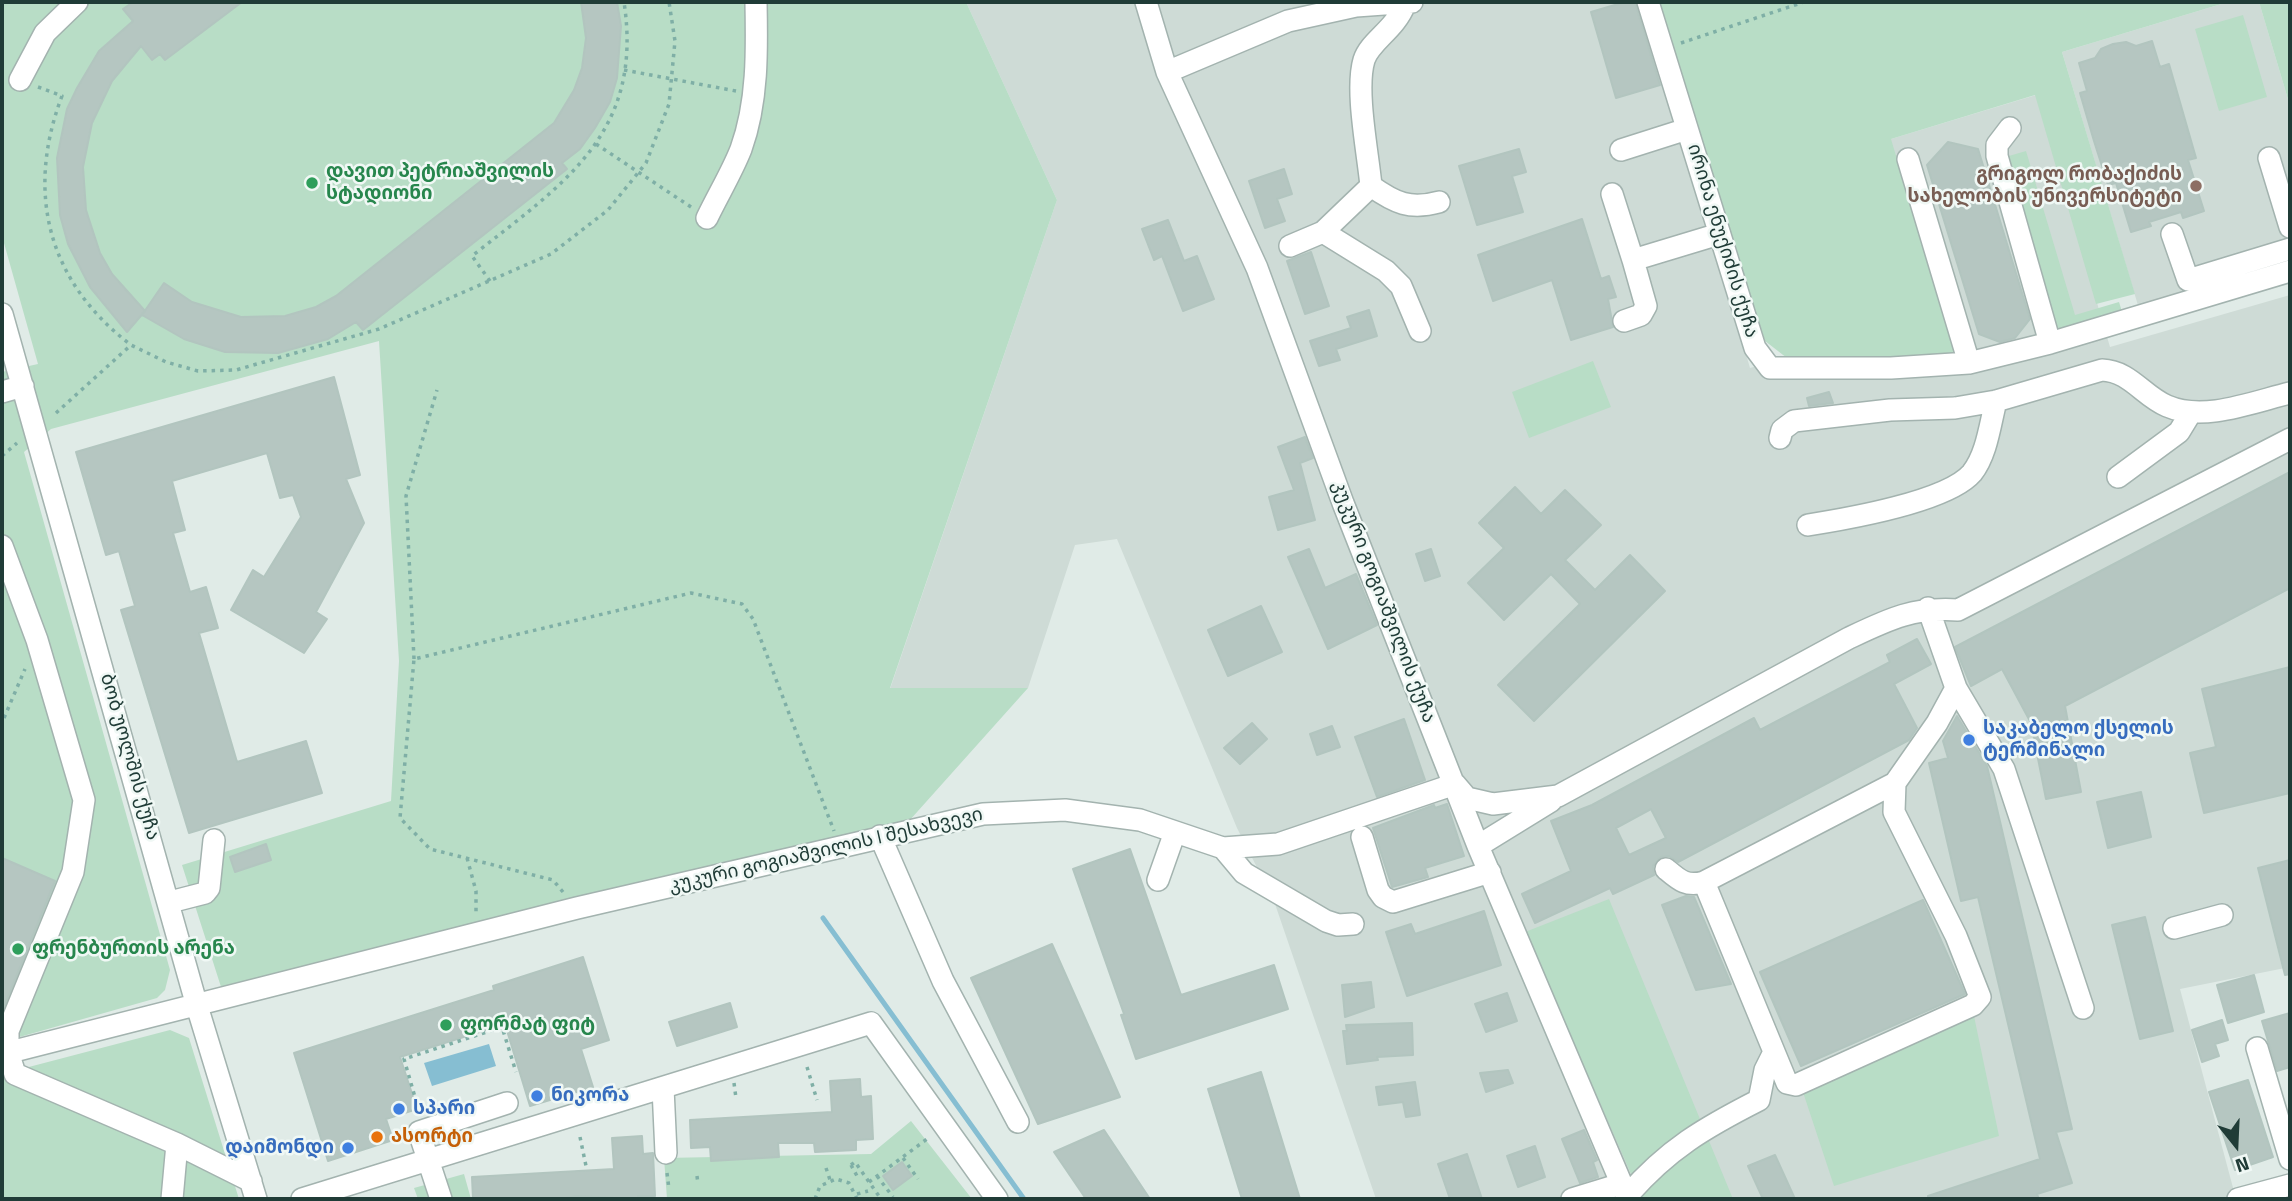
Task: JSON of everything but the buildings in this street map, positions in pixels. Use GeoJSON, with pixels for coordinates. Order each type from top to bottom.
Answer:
{"type":"FeatureCollection","features":[{"type":"Feature","properties":{"kind":"street"},"geometry":{"type":"LineString","coordinates":[[20,80],[45,33],[77,2]]}},
{"type":"Feature","properties":{"kind":"street"},"geometry":{"type":"LineString","coordinates":[[707,218],[741,148],[753,94],[757,54],[755,2]]}},
{"type":"Feature","properties":{"kind":"street","name":"კუკური გოგიაშვილის ქუჩა"},"geometry":{"type":"LineString","coordinates":[[1146,2],[1167,72],[1257,268],[1343,503],[1478,846],[1625,1193]]}},
{"type":"Feature","properties":{"kind":"street","name":"ირინა ენუქიძის ქუჩა"},"geometry":{"type":"LineString","coordinates":[[1648,2],[1755,348],[1770,368],[1891,368],[1969,363],[2050,343],[2290,271]]}},
{"type":"Feature","properties":{"kind":"street"},"geometry":{"type":"LineString","coordinates":[[1167,72],[1288,21],[1356,6],[1409,3]]}},
{"type":"Feature","properties":{"kind":"street"},"geometry":{"type":"LineString","coordinates":[[1409,3],[1399,20],[1375,43],[1364,59],[1362,85],[1371,186],[1396,204],[1420,207],[1439,202]]}},
{"type":"Feature","properties":{"kind":"street"},"geometry":{"type":"LineString","coordinates":[[2010,128],[1997,145],[1997,156],[2050,343]]}},
{"type":"Feature","properties":{"kind":"street"},"geometry":{"type":"LineString","coordinates":[[1621,150],[1687,129]]}},
{"type":"Feature","properties":{"kind":"street"},"geometry":{"type":"LineString","coordinates":[[2269,158],[2290,227]]}},
{"type":"Feature","properties":{"kind":"street"},"geometry":{"type":"LineString","coordinates":[[1908,159],[1969,363]]}},
{"type":"Feature","properties":{"kind":"street"},"geometry":{"type":"LineString","coordinates":[[1290,247],[1323,232],[1371,186]]}},
{"type":"Feature","properties":{"kind":"street"},"geometry":{"type":"LineString","coordinates":[[1612,194],[1646,306],[1641,315],[1624,321]]}},
{"type":"Feature","properties":{"kind":"street"},"geometry":{"type":"LineString","coordinates":[[1323,232],[1386,271],[1401,286],[1420,331]]}},
{"type":"Feature","properties":{"kind":"street"},"geometry":{"type":"LineString","coordinates":[[1633,260],[1719,234]]}},
{"type":"Feature","properties":{"kind":"street"},"geometry":{"type":"LineString","coordinates":[[2172,234],[2188,280],[2290,249]]}},
{"type":"Feature","properties":{"kind":"street","name":"ბობ უოლშის ქუჩა"},"geometry":{"type":"LineString","coordinates":[[2,314],[170,902],[197,1006],[253,1190]]}},
{"type":"Feature","properties":{"kind":"street"},"geometry":{"type":"LineString","coordinates":[[1780,438],[1782,429],[1794,421],[1890,410],[1955,408],[1996,401],[2102,370],[2116,370],[2165,405],[2190,414],[2290,393]]}},
{"type":"Feature","properties":{"kind":"street"},"geometry":{"type":"LineString","coordinates":[[2,392],[23,386]]}},
{"type":"Feature","properties":{"kind":"street"},"geometry":{"type":"LineString","coordinates":[[1808,525],[1864,516],[1943,491],[1962,481],[1973,471],[1986,442],[1996,401]]}},
{"type":"Feature","properties":{"kind":"street"},"geometry":{"type":"LineString","coordinates":[[2118,477],[2179,432],[2190,414]]}},
{"type":"Feature","properties":{"kind":"street"},"geometry":{"type":"LineString","coordinates":[[1478,846],[1558,796],[1850,638],[1891,619],[1928,608],[1958,610],[2290,439]]}},
{"type":"Feature","properties":{"kind":"street"},"geometry":{"type":"LineString","coordinates":[[2,546],[37,640],[84,800],[73,872],[8,1031],[5,1053],[15,1074],[177,1144],[253,1190]]}},
{"type":"Feature","properties":{"kind":"street"},"geometry":{"type":"LineString","coordinates":[[1928,608],[1955,688],[2004,769],[2083,1008]]}},
{"type":"Feature","properties":{"kind":"street"},"geometry":{"type":"LineString","coordinates":[[1666,869],[1684,883],[1692,885],[1704,882],[1895,783],[1937,723],[1955,688]]}},
{"type":"Feature","properties":{"kind":"street"},"geometry":{"type":"LineString","coordinates":[[1704,882],[1787,1083],[1796,1085],[1973,1005],[1980,997],[1956,936],[1894,812],[1895,783]]}},
{"type":"Feature","properties":{"kind":"street"},"geometry":{"type":"LineString","coordinates":[[1455,784],[1467,798],[1493,804],[1558,796]]}},
{"type":"Feature","properties":{"kind":"street","name":"კუკური გოგიაშვილის I შესახვევი"},"geometry":{"type":"LineString","coordinates":[[5,1053],[577,908],[983,814],[1065,810],[1140,820],[1223,848],[1278,844],[1455,784]]}},
{"type":"Feature","properties":{"kind":"street"},"geometry":{"type":"LineString","coordinates":[[1158,880],[1175,832]]}},
{"type":"Feature","properties":{"kind":"street"},"geometry":{"type":"LineString","coordinates":[[880,836],[943,981],[1018,1122]]}},
{"type":"Feature","properties":{"kind":"street"},"geometry":{"type":"LineString","coordinates":[[1362,837],[1378,890],[1383,897],[1393,902],[1490,872]]}},
{"type":"Feature","properties":{"kind":"street"},"geometry":{"type":"LineString","coordinates":[[170,902],[205,893],[209,888],[214,840]]}},
{"type":"Feature","properties":{"kind":"street"},"geometry":{"type":"LineString","coordinates":[[1223,848],[1244,873],[1326,921],[1338,925],[1353,924]]}},
{"type":"Feature","properties":{"kind":"street"},"geometry":{"type":"LineString","coordinates":[[2174,928],[2222,915]]}},
{"type":"Feature","properties":{"kind":"street"},"geometry":{"type":"LineString","coordinates":[[302,1199],[329,1195],[429,1161],[871,1023],[997,1199]]}},
{"type":"Feature","properties":{"kind":"street"},"geometry":{"type":"LineString","coordinates":[[2257,1048],[2290,1159]]}},
{"type":"Feature","properties":{"kind":"street"},"geometry":{"type":"LineString","coordinates":[[1572,1199],[1625,1193],[1650,1169],[1697,1132],[1759,1100],[1765,1070],[1773,1054]]}},
{"type":"Feature","properties":{"kind":"street"},"geometry":{"type":"LineString","coordinates":[[663,1088],[666,1153]]}},
{"type":"Feature","properties":{"kind":"street"},"geometry":{"type":"LineString","coordinates":[[441,1199],[419,1132],[507,1103]]}},
{"type":"Feature","properties":{"kind":"street"},"geometry":{"type":"LineString","coordinates":[[172,1199],[177,1144]]}},
{"type":"Feature","properties":{"kind":"street"},"geometry":{"type":"LineString","coordinates":[[2238,1199],[2290,1185]]}},
{"type":"Feature","properties":{"kind":"path"},"geometry":{"type":"LineString","coordinates":[[490,281],[472,256],[565,183],[596,144],[620,95],[624,70],[624,2]]}},
{"type":"Feature","properties":{"kind":"path"},"geometry":{"type":"LineString","coordinates":[[20,80],[62,96],[50,127],[43,173],[46,213],[62,266],[102,323],[131,345],[166,362],[198,370],[236,370],[379,329],[551,254],[608,210],[646,163],[669,104],[675,41],[669,2]]}},
{"type":"Feature","properties":{"kind":"path"},"geometry":{"type":"LineString","coordinates":[[1662,50],[1804,2]]}},
{"type":"Feature","properties":{"kind":"path"},"geometry":{"type":"LineString","coordinates":[[624,70],[753,94]]}},
{"type":"Feature","properties":{"kind":"path"},"geometry":{"type":"LineString","coordinates":[[596,144],[707,218]]}},
{"type":"Feature","properties":{"kind":"path"},"geometry":{"type":"LineString","coordinates":[[56,412],[131,345]]}},
{"type":"Feature","properties":{"kind":"path"},"geometry":{"type":"LineString","coordinates":[[437,390],[406,496],[414,659],[400,818],[430,849],[553,880],[577,908]]}},
{"type":"Feature","properties":{"kind":"path"},"geometry":{"type":"LineString","coordinates":[[2,456],[17,443]]}},
{"type":"Feature","properties":{"kind":"path"},"geometry":{"type":"LineString","coordinates":[[414,659],[691,593],[742,604],[753,619],[840,846]]}},
{"type":"Feature","properties":{"kind":"path"},"geometry":{"type":"LineString","coordinates":[[4,718],[37,640]]}},
{"type":"Feature","properties":{"kind":"path"},"geometry":{"type":"LineString","coordinates":[[464,937],[476,915],[476,891],[467,858]]}},
{"type":"Feature","properties":{"kind":"path"},"geometry":{"type":"LineString","coordinates":[[425,1130],[404,1059],[502,1027],[516,1072]]}},
{"type":"Feature","properties":{"kind":"path"},"geometry":{"type":"LineString","coordinates":[[807,1067],[817,1100]]}},
{"type":"Feature","properties":{"kind":"path"},"geometry":{"type":"LineString","coordinates":[[580,1137],[586,1166]]}},
{"type":"Feature","properties":{"kind":"path"},"geometry":{"type":"LineString","coordinates":[[869,1182],[927,1139]]}},
{"type":"Feature","properties":{"kind":"path"},"geometry":{"type":"LineString","coordinates":[[903,1157],[918,1179]]}},
{"type":"Feature","properties":{"kind":"path"},"geometry":{"type":"LineString","coordinates":[[857,1176],[851,1165],[855,1162],[881,1199]]}},
{"type":"Feature","properties":{"kind":"path"},"geometry":{"type":"LineString","coordinates":[[826,1168],[830,1180]]}},
{"type":"Feature","properties":{"kind":"path"},"geometry":{"type":"LineString","coordinates":[[667,1175],[669,1189]]}},
{"type":"Feature","properties":{"kind":"path"},"geometry":{"type":"LineString","coordinates":[[877,1175],[893,1197]]}},
{"type":"Feature","properties":{"kind":"path"},"geometry":{"type":"LineString","coordinates":[[698,1176],[698,1184]]}},
{"type":"Feature","properties":{"kind":"path"},"geometry":{"type":"LineString","coordinates":[[815,1199],[820,1186],[830,1180],[849,1183],[857,1197],[869,1191]]}},
{"type":"Feature","properties":{"kind":"shaded area"},"geometry":{"type":"Polygon","coordinates":[[[966,2],[1643,2],[1750,368],[1787,358],[1891,139],[2036,95],[2110,347],[2290,295],[2290,967],[2180,989],[2236,1199],[1376,1199],[1274,901],[1237,828],[1117,539],[1075,545],[1028,688],[890,689],[1057,200],[966,2]]]}},
{"type":"Feature","properties":{"kind":"shaded area","name":"გრიგოლ რობაქიძის სახელობის უნივერსიტეტი"},"geometry":{"type":"Polygon","coordinates":[[[2228,2],[2259,2],[2290,106],[2290,266],[2140,312],[2062,52],[2228,2]]]}},
{"type":"Feature","properties":{"kind":"green space"},"geometry":{"type":"Polygon","coordinates":[[[2,2],[966,2],[1057,200],[890,688],[1028,688],[909,821],[222,990],[182,865],[391,801],[399,661],[379,341],[51,429],[24,452],[170,970],[165,990],[157,998],[16,1038],[25,1068],[170,1030],[189,1038],[239,1199],[2,1199],[2,372],[38,364],[2,236],[2,2]]]}},
{"type":"Feature","properties":{"kind":"green space"},"geometry":{"type":"Polygon","coordinates":[[[1655,2],[2228,2],[2062,52],[2135,294],[2096,304],[2035,95],[1891,139],[1956,356],[1787,358],[1765,341],[1655,2]]]}},
{"type":"Feature","properties":{"kind":"green space"},"geometry":{"type":"Polygon","coordinates":[[[2259,2],[2290,2],[2290,106],[2259,2]]]}},
{"type":"Feature","properties":{"kind":"green space"},"geometry":{"type":"Polygon","coordinates":[[[2243,15],[2267,97],[2219,111],[2195,29],[2243,15]]]}},
{"type":"Feature","properties":{"kind":"green space"},"geometry":{"type":"Polygon","coordinates":[[[2026,151],[2075,315],[2119,302],[2124,318],[2056,338],[2002,158],[2026,151]]]}},
{"type":"Feature","properties":{"kind":"green space"},"geometry":{"type":"Polygon","coordinates":[[[1593,361],[1611,407],[1529,438],[1512,392],[1593,361]]]}},
{"type":"Feature","properties":{"kind":"green space"},"geometry":{"type":"Polygon","coordinates":[[[1609,899],[1733,1199],[1642,1199],[1525,932],[1609,899]]]}},
{"type":"Feature","properties":{"kind":"green space"},"geometry":{"type":"Polygon","coordinates":[[[1974,1016],[1999,1136],[1834,1186],[1798,1077],[1974,1016]]]}},
{"type":"Feature","properties":{"kind":"green space"},"geometry":{"type":"Polygon","coordinates":[[[911,1121],[972,1199],[667,1199],[664,1158],[871,1154],[911,1121]]]}},
{"type":"Feature","properties":{"kind":"green space"},"geometry":{"type":"Polygon","coordinates":[[[464,1174],[471,1199],[418,1199],[414,1188],[464,1174]]]}},
{"type":"Feature","properties":{"kind":"water"},"geometry":{"type":"Polygon","coordinates":[[[489,1044],[496,1066],[432,1086],[424,1063],[489,1044]]]}},
{"type":"Feature","properties":{"kind":"waterway"},"geometry":{"type":"LineString","coordinates":[[823,918],[1024,1199]]}},
{"type":"Feature","properties":{"kind":"place","name":"დავით პეტრიაშვილის სტადიონი"},"geometry":{"type":"Point","coordinates":[312,183]}},
{"type":"Feature","properties":{"kind":"place","name":"გრიგოლ რობაქიძის სახელობის უნივერსიტეტი"},"geometry":{"type":"Point","coordinates":[2196,186]}},
{"type":"Feature","properties":{"kind":"place","name":"საკაბელო ქსელის ტერმინალი"},"geometry":{"type":"Point","coordinates":[1969,740]}},
{"type":"Feature","properties":{"kind":"place","name":"ფრენბურთის არენა"},"geometry":{"type":"Point","coordinates":[18,949]}},
{"type":"Feature","properties":{"kind":"place","name":"ფორმატ ფიტ"},"geometry":{"type":"Point","coordinates":[446,1025]}},
{"type":"Feature","properties":{"kind":"place","name":"ნიკორა"},"geometry":{"type":"Point","coordinates":[537,1096]}},
{"type":"Feature","properties":{"kind":"place","name":"სპარი"},"geometry":{"type":"Point","coordinates":[399,1109]}},
{"type":"Feature","properties":{"kind":"place","name":"ასორტი"},"geometry":{"type":"Point","coordinates":[377,1137]}},
{"type":"Feature","properties":{"kind":"place","name":"დაიმონდი"},"geometry":{"type":"Point","coordinates":[348,1148]}}]}
